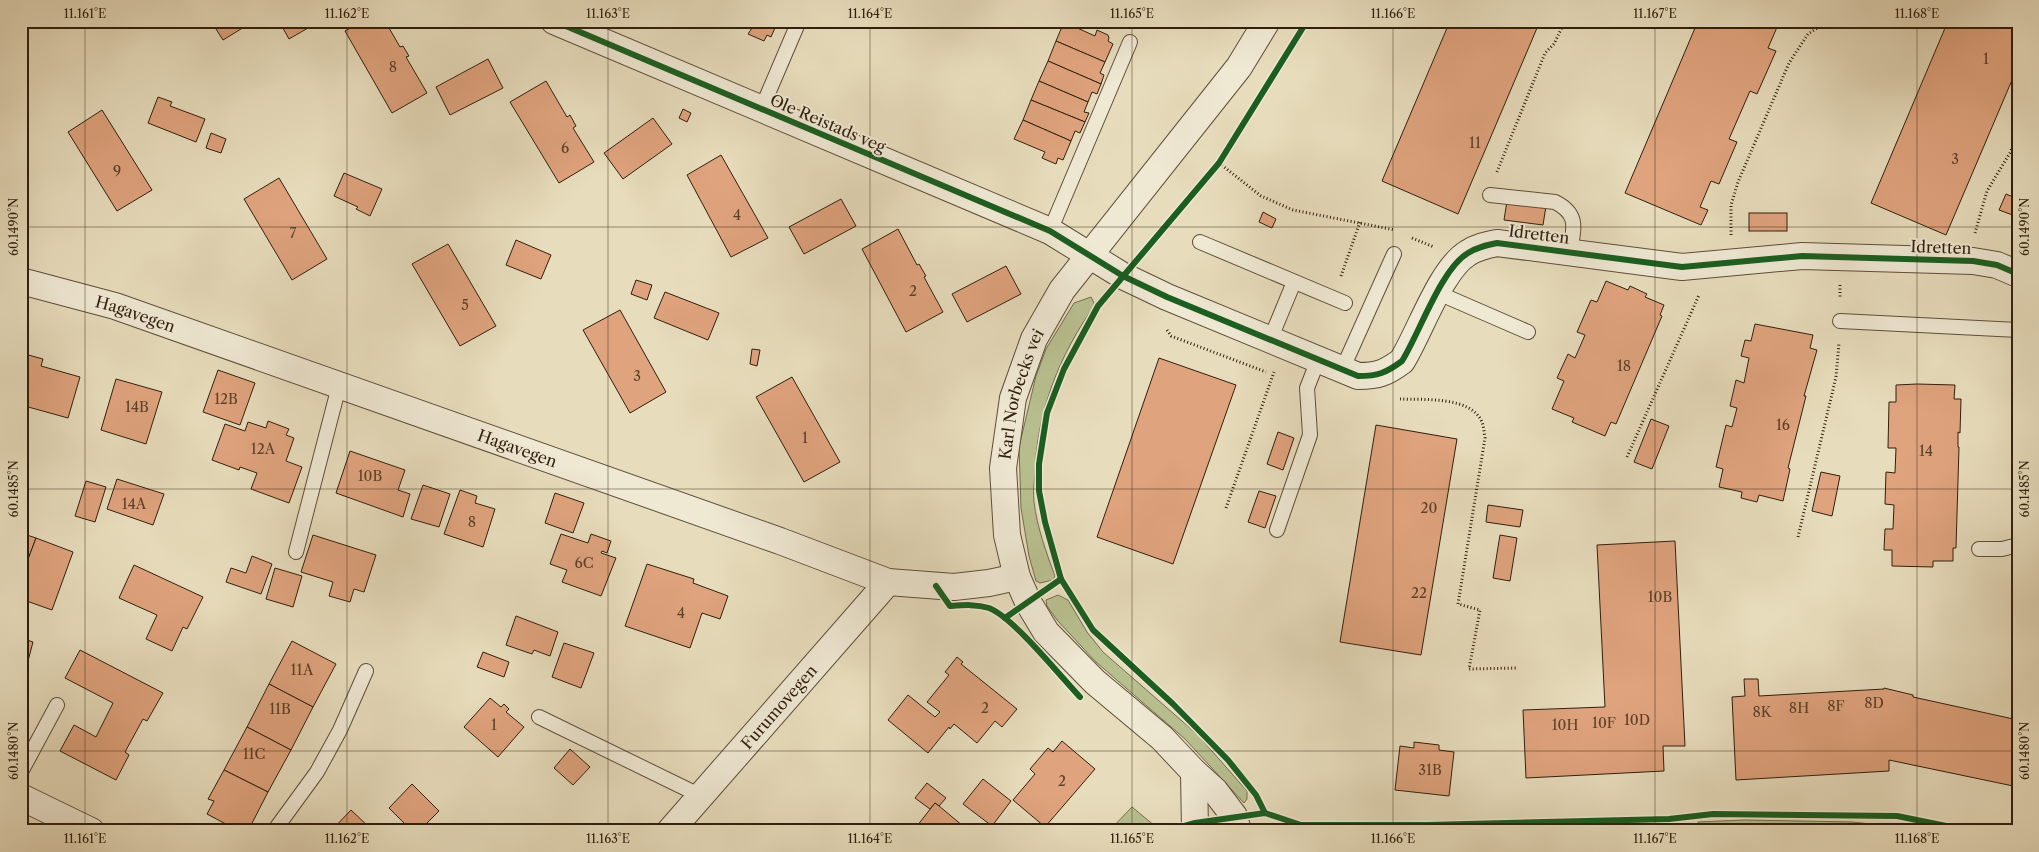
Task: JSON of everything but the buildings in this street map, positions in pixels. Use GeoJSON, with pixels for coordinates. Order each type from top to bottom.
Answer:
{"type":"FeatureCollection","features":[{"type":"Feature","properties":{"kind":"street","name":"Ole Reistads veg"},"geometry":{"type":"LineString","coordinates":[[554,21],[1050,231],[1088,255]]}},
{"type":"Feature","properties":{"kind":"street","name":"Karl Norbecks vei"},"geometry":{"type":"LineString","coordinates":[[1238,831],[1234,816],[1215,791],[1162,738],[1095,682],[1046,632],[1028,602],[1017,577],[1007,535],[1003,468],[1013,398],[1034,339],[1062,290],[1239,67],[1258,24]]}},
{"type":"Feature","properties":{"kind":"street","name":"Idretten"},"geometry":{"type":"LineString","coordinates":[[1088,255],[1123,276],[1167,298],[1358,376],[1376,376],[1402,361],[1445,276],[1455,263],[1467,253],[1482,246],[1497,243],[1682,266],[1706,266],[1802,256],[1973,261],[1997,265],[2018,274]]}},
{"type":"Feature","properties":{"kind":"street","name":"Hagavegen"},"geometry":{"type":"LineString","coordinates":[[21,281],[115,306],[888,582],[954,587],[989,584],[1017,577]]}},
{"type":"Feature","properties":{"kind":"street","name":"Furumovegen"},"geometry":{"type":"LineString","coordinates":[[670,831],[888,582]]}},
{"type":"Feature","properties":{"kind":"street"},"geometry":{"type":"LineString","coordinates":[[1194,772],[1196,831]]}},
{"type":"Feature","properties":{"kind":"street"},"geometry":{"type":"LineString","coordinates":[[21,797],[78,828]]}},
{"type":"Feature","properties":{"kind":"lane"},"geometry":{"type":"LineString","coordinates":[[762,110],[799,21]]}},
{"type":"Feature","properties":{"kind":"lane"},"geometry":{"type":"LineString","coordinates":[[1050,231],[1130,42]]}},
{"type":"Feature","properties":{"kind":"lane"},"geometry":{"type":"LineString","coordinates":[[1490,195],[1555,202],[1563,206],[1572,217],[1574,225],[1570,251]]}},
{"type":"Feature","properties":{"kind":"lane"},"geometry":{"type":"LineString","coordinates":[[1200,242],[1339,301]]}},
{"type":"Feature","properties":{"kind":"lane"},"geometry":{"type":"LineString","coordinates":[[1342,370],[1394,254]]}},
{"type":"Feature","properties":{"kind":"lane"},"geometry":{"type":"LineString","coordinates":[[1276,343],[1294,282]]}},
{"type":"Feature","properties":{"kind":"lane"},"geometry":{"type":"LineString","coordinates":[[1438,293],[1528,332]]}},
{"type":"Feature","properties":{"kind":"lane"},"geometry":{"type":"LineString","coordinates":[[1840,321],[2018,330]]}},
{"type":"Feature","properties":{"kind":"lane"},"geometry":{"type":"LineString","coordinates":[[1277,530],[1310,435],[1307,388],[1318,360]]}},
{"type":"Feature","properties":{"kind":"lane"},"geometry":{"type":"LineString","coordinates":[[296,552],[339,386]]}},
{"type":"Feature","properties":{"kind":"lane"},"geometry":{"type":"LineString","coordinates":[[1979,549],[2002,549],[2018,545]]}},
{"type":"Feature","properties":{"kind":"lane"},"geometry":{"type":"LineString","coordinates":[[274,831],[317,772],[340,730],[366,671]]}},
{"type":"Feature","properties":{"kind":"lane"},"geometry":{"type":"LineString","coordinates":[[21,772],[57,705]]}},
{"type":"Feature","properties":{"kind":"lane"},"geometry":{"type":"LineString","coordinates":[[539,717],[701,796]]}},
{"type":"Feature","properties":{"kind":"path"},"geometry":{"type":"LineString","coordinates":[[1490,195],[1498,167],[1545,53],[1554,44],[1565,21]]}},
{"type":"Feature","properties":{"kind":"path"},"geometry":{"type":"LineString","coordinates":[[1734,263],[1730,223],[1731,205],[1738,182],[1789,63],[1808,34],[1828,21]]}},
{"type":"Feature","properties":{"kind":"path"},"geometry":{"type":"LineString","coordinates":[[1973,261],[1973,240],[1987,191],[2010,153],[2018,133]]}},
{"type":"Feature","properties":{"kind":"path"},"geometry":{"type":"LineString","coordinates":[[1213,171],[1224,155]]}},
{"type":"Feature","properties":{"kind":"path"},"geometry":{"type":"LineString","coordinates":[[1219,163],[1261,196],[1293,210],[1360,222],[1400,233]]}},
{"type":"Feature","properties":{"kind":"path"},"geometry":{"type":"LineString","coordinates":[[1339,301],[1360,222]]}},
{"type":"Feature","properties":{"kind":"path"},"geometry":{"type":"LineString","coordinates":[[1409,236],[1436,248],[1455,263]]}},
{"type":"Feature","properties":{"kind":"path"},"geometry":{"type":"LineString","coordinates":[[1798,537],[1836,377],[1840,321],[1840,257]]}},
{"type":"Feature","properties":{"kind":"path"},"geometry":{"type":"LineString","coordinates":[[1627,457],[1702,287],[1706,266]]}},
{"type":"Feature","properties":{"kind":"path"},"geometry":{"type":"LineString","coordinates":[[1226,508],[1276,343]]}},
{"type":"Feature","properties":{"kind":"path"},"geometry":{"type":"LineString","coordinates":[[1391,399],[1449,401],[1472,409],[1482,422],[1485,438],[1458,604],[1480,610],[1470,669],[1518,668]]}},
{"type":"Feature","properties":{"kind":"green space"},"geometry":{"type":"Polygon","coordinates":[[[1091,297],[1095,305],[1071,344],[1052,386],[1045,408],[1036,452],[1035,511],[1045,549],[1055,576],[1053,580],[1040,583],[1036,581],[1029,556],[1021,508],[1019,447],[1036,376],[1046,349],[1074,303],[1091,297]]]}},
{"type":"Feature","properties":{"kind":"green space"},"geometry":{"type":"Polygon","coordinates":[[[1058,595],[1068,600],[1087,632],[1103,652],[1198,735],[1247,791],[1247,799],[1244,803],[1185,739],[1096,662],[1057,620],[1047,606],[1046,600],[1058,595]]]}},
{"type":"Feature","properties":{"kind":"green space"},"geometry":{"type":"Polygon","coordinates":[[[1132,807],[1161,831],[1109,831],[1132,807]]]}},
{"type":"Feature","properties":{"kind":"green space"},"geometry":{"type":"Polygon","coordinates":[[[1744,820],[1853,822],[1929,831],[1700,831],[1698,822],[1744,820]]]}},
{"type":"Feature","properties":{"kind":"cycle path"},"geometry":{"type":"LineString","coordinates":[[554,21],[1050,231],[1123,276],[1167,297],[1358,376],[1382,373],[1402,361],[1440,287],[1458,261],[1478,248],[1497,243],[1682,267],[1802,256],[1973,261],[1997,265],[2018,274]]}},
{"type":"Feature","properties":{"kind":"cycle path"},"geometry":{"type":"LineString","coordinates":[[1265,813],[1256,795],[1228,760],[1173,704],[1093,630],[1061,579],[1045,522],[1039,491],[1039,464],[1047,413],[1064,369],[1098,306],[1219,163],[1307,21]]}},
{"type":"Feature","properties":{"kind":"cycle path"},"geometry":{"type":"LineString","coordinates":[[1005,618],[1061,579]]}},
{"type":"Feature","properties":{"kind":"cycle path"},"geometry":{"type":"LineString","coordinates":[[936,586],[950,606],[965,605],[989,608],[1011,623],[1080,697]]}},
{"type":"Feature","properties":{"kind":"cycle path"},"geometry":{"type":"LineString","coordinates":[[1167,831],[1195,823],[1265,813],[1301,825],[1428,825],[1669,819],[1713,814],[1897,816],[1971,831]]}}]}
